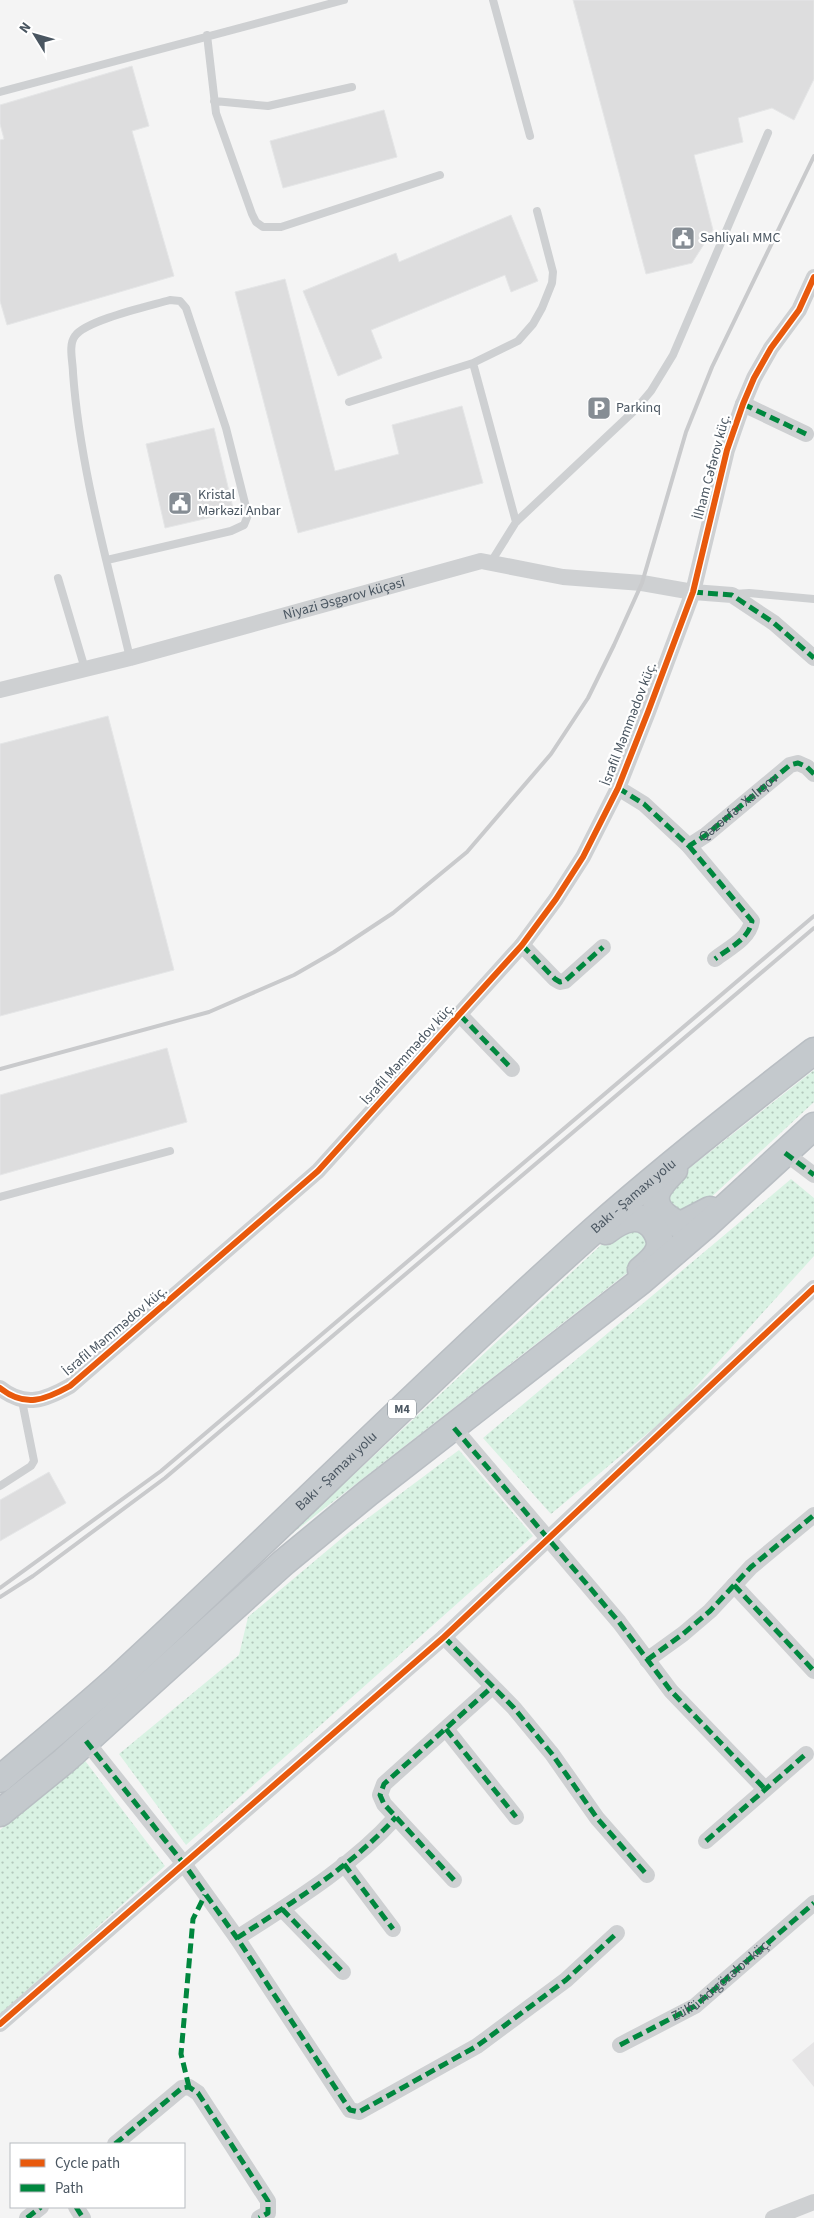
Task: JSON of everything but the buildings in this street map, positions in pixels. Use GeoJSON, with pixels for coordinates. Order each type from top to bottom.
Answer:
{"type":"FeatureCollection","features":[{"type":"Feature","properties":{"kind":"highway","name":"Bakı - Şamaxı yolu"},"geometry":{"type":"LineString","coordinates":[[0,1779],[114,1682],[264,1542],[351,1456],[606,1220],[721,1123],[814,1051]]}},
{"type":"Feature","properties":{"kind":"highway"},"geometry":{"type":"LineString","coordinates":[[721,1123],[660,1186],[656,1196],[658,1207],[665,1217],[681,1225],[689,1222],[765,1171]]}},
{"type":"Feature","properties":{"kind":"highway"},"geometry":{"type":"LineString","coordinates":[[0,1813],[86,1741],[283,1563],[368,1494],[574,1335],[655,1268],[814,1126]]}},
{"type":"Feature","properties":{"kind":"highway"},"geometry":{"type":"LineString","coordinates":[[538,1283],[622,1220],[640,1218],[646,1220],[654,1228],[659,1237],[659,1248],[655,1256],[574,1335]]}},
{"type":"Feature","properties":{"kind":"street","name":"İlham Cəfərov küç."},"geometry":{"type":"LineString","coordinates":[[693,592],[727,450],[743,404],[754,378],[771,348],[799,310],[814,277]]}},
{"type":"Feature","properties":{"kind":"street"},"geometry":{"type":"LineString","coordinates":[[743,404],[806,434]]}},
{"type":"Feature","properties":{"kind":"street","name":"Niyazi Əsgərov küçəsi"},"geometry":{"type":"LineString","coordinates":[[0,690],[130,658],[469,563],[491,562],[563,577],[642,583],[693,592],[732,595]]}},
{"type":"Feature","properties":{"kind":"street","name":"İsrafil Məmmədov küç."},"geometry":{"type":"LineString","coordinates":[[22,1401],[38,1400],[55,1395],[70,1386],[300,1189],[361,1125],[522,945],[556,899],[583,857],[618,788],[693,592]]}},
{"type":"Feature","properties":{"kind":"street"},"geometry":{"type":"LineString","coordinates":[[732,595],[774,623],[814,658]]}},
{"type":"Feature","properties":{"kind":"street","name":"Qəzənfər Xalıqov"},"geometry":{"type":"LineString","coordinates":[[618,788],[644,804],[688,846],[706,834],[790,765],[798,763],[807,767],[814,774]]}},
{"type":"Feature","properties":{"kind":"street"},"geometry":{"type":"LineString","coordinates":[[688,846],[752,921],[750,930],[746,935],[716,959]]}},
{"type":"Feature","properties":{"kind":"street"},"geometry":{"type":"LineString","coordinates":[[522,945],[554,979],[560,982],[565,981],[603,946]]}},
{"type":"Feature","properties":{"kind":"street"},"geometry":{"type":"LineString","coordinates":[[460,1015],[512,1069]]}},
{"type":"Feature","properties":{"kind":"street"},"geometry":{"type":"LineString","coordinates":[[785,1153],[814,1175]]}},
{"type":"Feature","properties":{"kind":"street"},"geometry":{"type":"LineString","coordinates":[[0,2024],[444,1637],[814,1288]]}},
{"type":"Feature","properties":{"kind":"street"},"geometry":{"type":"LineString","coordinates":[[0,1388],[9,1396],[22,1401]]}},
{"type":"Feature","properties":{"kind":"street"},"geometry":{"type":"LineString","coordinates":[[454,1428],[619,1622],[671,1691],[765,1789]]}},
{"type":"Feature","properties":{"kind":"street"},"geometry":{"type":"LineString","coordinates":[[647,1660],[683,1634],[710,1611],[752,1567],[814,1515]]}},
{"type":"Feature","properties":{"kind":"street"},"geometry":{"type":"LineString","coordinates":[[734,1585],[814,1671]]}},
{"type":"Feature","properties":{"kind":"street"},"geometry":{"type":"LineString","coordinates":[[444,1637],[514,1708],[552,1754],[597,1818],[647,1875]]}},
{"type":"Feature","properties":{"kind":"street"},"geometry":{"type":"LineString","coordinates":[[454,1880],[384,1804],[380,1795],[384,1784],[492,1687]]}},
{"type":"Feature","properties":{"kind":"street"},"geometry":{"type":"LineString","coordinates":[[446,1729],[516,1817]]}},
{"type":"Feature","properties":{"kind":"street"},"geometry":{"type":"LineString","coordinates":[[86,1741],[184,1864],[237,1938],[350,2110],[360,2112],[477,2046],[566,1980],[617,1933]]}},
{"type":"Feature","properties":{"kind":"street"},"geometry":{"type":"LineString","coordinates":[[706,1841],[806,1754]]}},
{"type":"Feature","properties":{"kind":"street"},"geometry":{"type":"LineString","coordinates":[[237,1938],[282,1909],[376,1840],[396,1817]]}},
{"type":"Feature","properties":{"kind":"street"},"geometry":{"type":"LineString","coordinates":[[344,1864],[393,1928]]}},
{"type":"Feature","properties":{"kind":"street","name":"Zülfü Adıgözəlov küç."},"geometry":{"type":"LineString","coordinates":[[620,2045],[695,2006],[814,1903]]}},
{"type":"Feature","properties":{"kind":"street"},"geometry":{"type":"LineString","coordinates":[[282,1909],[343,1972]]}},
{"type":"Feature","properties":{"kind":"street"},"geometry":{"type":"LineString","coordinates":[[116,2143],[182,2088],[189,2087],[198,2093],[268,2201],[268,2213],[259,2218]]}},
{"type":"Feature","properties":{"kind":"street"},"geometry":{"type":"LineString","coordinates":[[773,2218],[814,2202]]}},
{"type":"Feature","properties":{"kind":"street"},"geometry":{"type":"LineString","coordinates":[[28,2218],[40,2208]]}},
{"type":"Feature","properties":{"kind":"lane"},"geometry":{"type":"LineString","coordinates":[[0,92],[207,35],[344,0]]}},
{"type":"Feature","properties":{"kind":"lane"},"geometry":{"type":"LineString","coordinates":[[493,0],[530,136]]}},
{"type":"Feature","properties":{"kind":"lane"},"geometry":{"type":"LineString","coordinates":[[207,35],[216,113],[252,214],[256,222],[263,228],[281,226],[440,175]]}},
{"type":"Feature","properties":{"kind":"lane"},"geometry":{"type":"LineString","coordinates":[[214,101],[268,106],[352,87]]}},
{"type":"Feature","properties":{"kind":"lane"},"geometry":{"type":"LineString","coordinates":[[491,562],[516,522],[635,410],[661,376],[673,355],[768,133]]}},
{"type":"Feature","properties":{"kind":"lane"},"geometry":{"type":"LineString","coordinates":[[349,402],[473,363],[518,341],[533,324],[552,283],[553,272],[537,211]]}},
{"type":"Feature","properties":{"kind":"lane"},"geometry":{"type":"LineString","coordinates":[[107,560],[231,531],[244,525],[248,515],[226,428],[186,308],[180,301],[170,300],[87,325],[74,336],[72,347],[76,411],[94,508],[130,658]]}},
{"type":"Feature","properties":{"kind":"lane"},"geometry":{"type":"LineString","coordinates":[[473,363],[516,522]]}},
{"type":"Feature","properties":{"kind":"lane"},"geometry":{"type":"LineString","coordinates":[[58,578],[85,669]]}},
{"type":"Feature","properties":{"kind":"lane"},"geometry":{"type":"LineString","coordinates":[[732,595],[749,593],[798,599],[814,598]]}},
{"type":"Feature","properties":{"kind":"lane"},"geometry":{"type":"LineString","coordinates":[[0,1197],[170,1151]]}},
{"type":"Feature","properties":{"kind":"lane"},"geometry":{"type":"LineString","coordinates":[[0,1486],[31,1466],[34,1461],[22,1401]]}},
{"type":"Feature","properties":{"kind":"shaded area"},"geometry":{"type":"Polygon","coordinates":[[[814,2042],[814,2087],[792,2060],[814,2042]]]}},
{"type":"Feature","properties":{"kind":"green space"},"geometry":{"type":"Polygon","coordinates":[[[814,1070],[814,1102],[706,1202],[679,1213],[667,1201],[672,1183],[682,1174],[814,1070]]]}},
{"type":"Feature","properties":{"kind":"green space"},"geometry":{"type":"Polygon","coordinates":[[[791,1179],[814,1198],[814,1256],[673,1412],[551,1514],[483,1438],[791,1179]]]}},
{"type":"Feature","properties":{"kind":"green space"},"geometry":{"type":"Polygon","coordinates":[[[628,1226],[643,1233],[648,1242],[645,1252],[636,1266],[280,1543],[614,1233],[628,1226]]]}},
{"type":"Feature","properties":{"kind":"green space"},"geometry":{"type":"Polygon","coordinates":[[[459,1450],[533,1536],[186,1845],[119,1754],[239,1655],[248,1617],[348,1533],[459,1450]]]}},
{"type":"Feature","properties":{"kind":"green space"},"geometry":{"type":"Polygon","coordinates":[[[83,1758],[165,1866],[0,2015],[0,1830],[83,1758]]]}},
{"type":"Feature","properties":{"kind":"railway"},"geometry":{"type":"LineString","coordinates":[[0,1069],[209,1012],[294,975],[334,952],[393,913],[467,852],[551,754],[588,698],[642,583],[686,432],[712,367],[814,156]]}},
{"type":"Feature","properties":{"kind":"railway"},"geometry":{"type":"LineString","coordinates":[[0,1588],[161,1471],[814,916]]}},
{"type":"Feature","properties":{"kind":"railway"},"geometry":{"type":"LineString","coordinates":[[0,1597],[33,1576],[165,1478],[814,928]]}},
{"type":"Feature","properties":{"kind":"marked path"},"geometry":{"type":"LineString","coordinates":[[743,404],[806,434]]}},
{"type":"Feature","properties":{"kind":"marked path"},"geometry":{"type":"LineString","coordinates":[[693,592],[732,595],[774,623],[814,658]]}},
{"type":"Feature","properties":{"kind":"marked path"},"geometry":{"type":"LineString","coordinates":[[618,788],[644,804],[689,846],[706,835],[790,765],[798,763],[807,767],[814,774]]}},
{"type":"Feature","properties":{"kind":"marked path"},"geometry":{"type":"LineString","coordinates":[[689,846],[752,921],[743,938],[715,959]]}},
{"type":"Feature","properties":{"kind":"marked path"},"geometry":{"type":"LineString","coordinates":[[522,945],[560,982],[565,981],[603,947]]}},
{"type":"Feature","properties":{"kind":"marked path"},"geometry":{"type":"LineString","coordinates":[[460,1015],[512,1069]]}},
{"type":"Feature","properties":{"kind":"marked path"},"geometry":{"type":"LineString","coordinates":[[785,1153],[814,1175]]}},
{"type":"Feature","properties":{"kind":"marked path"},"geometry":{"type":"LineString","coordinates":[[454,1428],[619,1622],[671,1691],[765,1789]]}},
{"type":"Feature","properties":{"kind":"marked path"},"geometry":{"type":"LineString","coordinates":[[647,1660],[683,1634],[710,1611],[751,1567],[814,1515]]}},
{"type":"Feature","properties":{"kind":"marked path"},"geometry":{"type":"LineString","coordinates":[[734,1585],[814,1671]]}},
{"type":"Feature","properties":{"kind":"marked path"},"geometry":{"type":"LineString","coordinates":[[444,1637],[514,1708],[552,1754],[597,1818],[647,1875]]}},
{"type":"Feature","properties":{"kind":"marked path"},"geometry":{"type":"LineString","coordinates":[[454,1880],[384,1804],[380,1795],[384,1784],[492,1687]]}},
{"type":"Feature","properties":{"kind":"marked path"},"geometry":{"type":"LineString","coordinates":[[446,1729],[516,1817]]}},
{"type":"Feature","properties":{"kind":"marked path"},"geometry":{"type":"LineString","coordinates":[[86,1741],[184,1864],[237,1938],[350,2110],[359,2112],[477,2046],[566,1980],[617,1933]]}},
{"type":"Feature","properties":{"kind":"marked path"},"geometry":{"type":"LineString","coordinates":[[706,1841],[806,1754]]}},
{"type":"Feature","properties":{"kind":"marked path"},"geometry":{"type":"LineString","coordinates":[[237,1938],[300,1897],[341,1867],[379,1835],[396,1817]]}},
{"type":"Feature","properties":{"kind":"marked path"},"geometry":{"type":"LineString","coordinates":[[344,1864],[393,1929]]}},
{"type":"Feature","properties":{"kind":"marked path"},"geometry":{"type":"LineString","coordinates":[[189,2087],[181,2054],[193,1919],[205,1895]]}},
{"type":"Feature","properties":{"kind":"marked path"},"geometry":{"type":"LineString","coordinates":[[620,2045],[695,2006],[814,1903]]}},
{"type":"Feature","properties":{"kind":"marked path"},"geometry":{"type":"LineString","coordinates":[[282,1909],[343,1972]]}},
{"type":"Feature","properties":{"kind":"marked path"},"geometry":{"type":"LineString","coordinates":[[116,2143],[182,2088],[189,2087],[198,2093],[268,2201],[268,2213],[259,2218]]}},
{"type":"Feature","properties":{"kind":"marked path"},"geometry":{"type":"LineString","coordinates":[[27,2218],[40,2208]]}},
{"type":"Feature","properties":{"kind":"marked path"},"geometry":{"type":"LineString","coordinates":[[77,2208],[83,2218]]}},
{"type":"Feature","properties":{"kind":"cycle path"},"geometry":{"type":"LineString","coordinates":[[0,1388],[18,1398],[35,1400],[52,1395],[70,1386],[318,1171],[522,945],[556,899],[583,857],[618,788],[648,712],[693,592],[727,450],[743,404],[754,378],[771,348],[799,310],[814,277]]}},
{"type":"Feature","properties":{"kind":"cycle path"},"geometry":{"type":"LineString","coordinates":[[0,2024],[444,1637],[814,1288]]}},
{"type":"Feature","properties":{"kind":"place","name":"Səhliyalı MMC"},"geometry":{"type":"Point","coordinates":[683,238]}},
{"type":"Feature","properties":{"kind":"place","name":"Parkinq"},"geometry":{"type":"Point","coordinates":[599,408]}},
{"type":"Feature","properties":{"kind":"place","name":"Kristal Mərkəzi Anbar"},"geometry":{"type":"Point","coordinates":[180,503]}}]}
